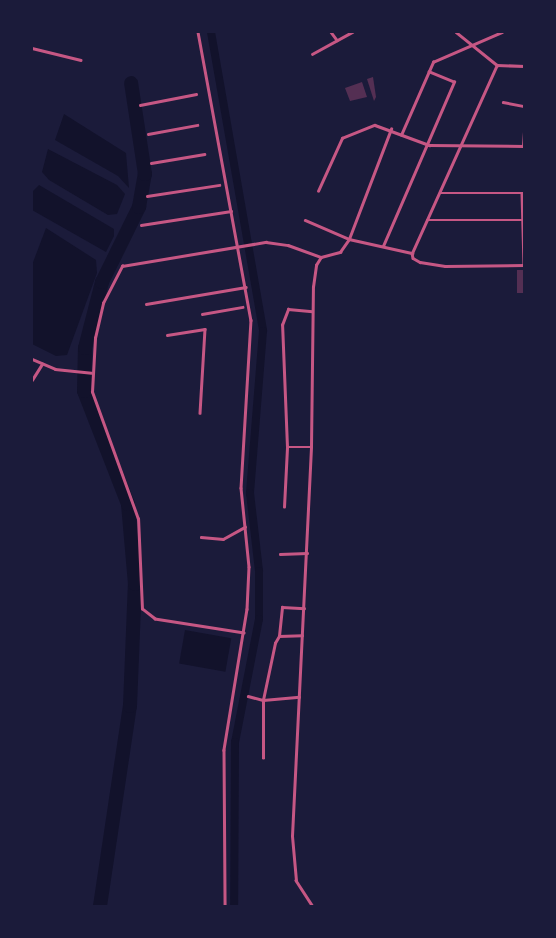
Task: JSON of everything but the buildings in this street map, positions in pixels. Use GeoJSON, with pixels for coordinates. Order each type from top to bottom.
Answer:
{"type":"FeatureCollection","features":[{"type":"Feature","properties":{"kind":"lane"},"geometry":{"type":"LineString","coordinates":[[198,32],[240,246],[251,320],[241,488],[248,567],[244,633],[225,750],[225,906]]}},
{"type":"Feature","properties":{"kind":"lane"},"geometry":{"type":"LineString","coordinates":[[331,32],[337,40]]}},
{"type":"Feature","properties":{"kind":"lane"},"geometry":{"type":"LineString","coordinates":[[312,54],[352,32]]}},
{"type":"Feature","properties":{"kind":"lane"},"geometry":{"type":"LineString","coordinates":[[456,32],[497,65],[524,66]]}},
{"type":"Feature","properties":{"kind":"lane"},"geometry":{"type":"LineString","coordinates":[[401,135],[433,62],[502,32]]}},
{"type":"Feature","properties":{"kind":"lane"},"geometry":{"type":"LineString","coordinates":[[32,48],[81,60]]}},
{"type":"Feature","properties":{"kind":"lane"},"geometry":{"type":"LineString","coordinates":[[440,193],[522,193],[524,265],[445,266],[420,262],[413,258],[412,253],[497,65]]}},
{"type":"Feature","properties":{"kind":"lane"},"geometry":{"type":"LineString","coordinates":[[383,246],[454,82],[429,72]]}},
{"type":"Feature","properties":{"kind":"lane"},"geometry":{"type":"LineString","coordinates":[[140,105],[196,94]]}},
{"type":"Feature","properties":{"kind":"lane"},"geometry":{"type":"LineString","coordinates":[[503,102],[524,106]]}},
{"type":"Feature","properties":{"kind":"lane"},"geometry":{"type":"LineString","coordinates":[[148,134],[197,125]]}},
{"type":"Feature","properties":{"kind":"lane"},"geometry":{"type":"LineString","coordinates":[[317,191],[342,138],[375,125],[429,145],[461,147],[524,146],[524,130]]}},
{"type":"Feature","properties":{"kind":"lane"},"geometry":{"type":"LineString","coordinates":[[244,633],[155,619],[142,609],[138,519],[96,406],[89,373],[103,303],[122,266],[256,243],[288,245],[321,257],[340,252],[349,239],[391,129]]}},
{"type":"Feature","properties":{"kind":"lane"},"geometry":{"type":"LineString","coordinates":[[151,163],[204,154]]}},
{"type":"Feature","properties":{"kind":"lane"},"geometry":{"type":"LineString","coordinates":[[147,196],[219,185]]}},
{"type":"Feature","properties":{"kind":"lane"},"geometry":{"type":"LineString","coordinates":[[141,225],[231,211]]}},
{"type":"Feature","properties":{"kind":"lane"},"geometry":{"type":"LineString","coordinates":[[305,220],[349,239],[412,253]]}},
{"type":"Feature","properties":{"kind":"lane"},"geometry":{"type":"LineString","coordinates":[[427,220],[524,220]]}},
{"type":"Feature","properties":{"kind":"lane"},"geometry":{"type":"LineString","coordinates":[[312,906],[299,890],[292,857],[311,447],[312,311],[316,265],[321,257]]}},
{"type":"Feature","properties":{"kind":"lane"},"geometry":{"type":"LineString","coordinates":[[146,304],[246,288]]}},
{"type":"Feature","properties":{"kind":"lane"},"geometry":{"type":"LineString","coordinates":[[202,314],[242,307]]}},
{"type":"Feature","properties":{"kind":"lane"},"geometry":{"type":"LineString","coordinates":[[285,507],[287,447],[282,325],[288,309],[312,311]]}},
{"type":"Feature","properties":{"kind":"lane"},"geometry":{"type":"LineString","coordinates":[[166,335],[205,329],[200,413]]}},
{"type":"Feature","properties":{"kind":"lane"},"geometry":{"type":"LineString","coordinates":[[32,359],[42,364],[89,373]]}},
{"type":"Feature","properties":{"kind":"lane"},"geometry":{"type":"LineString","coordinates":[[32,380],[42,364]]}},
{"type":"Feature","properties":{"kind":"lane"},"geometry":{"type":"LineString","coordinates":[[287,447],[311,447]]}},
{"type":"Feature","properties":{"kind":"lane"},"geometry":{"type":"LineString","coordinates":[[201,537],[223,539],[245,527]]}},
{"type":"Feature","properties":{"kind":"lane"},"geometry":{"type":"LineString","coordinates":[[280,554],[307,553]]}},
{"type":"Feature","properties":{"kind":"lane"},"geometry":{"type":"LineString","coordinates":[[263,758],[263,700],[275,643],[279,636],[282,607],[304,608]]}},
{"type":"Feature","properties":{"kind":"lane"},"geometry":{"type":"LineString","coordinates":[[279,636],[302,635]]}},
{"type":"Feature","properties":{"kind":"lane"},"geometry":{"type":"LineString","coordinates":[[248,696],[263,700],[299,697]]}},
{"type":"Feature","properties":{"kind":"shaded area"},"geometry":{"type":"Polygon","coordinates":[[[64,114],[126,153],[129,188],[118,176],[55,140],[64,114]]]}},
{"type":"Feature","properties":{"kind":"shaded area"},"geometry":{"type":"Polygon","coordinates":[[[48,149],[117,185],[125,194],[117,214],[108,215],[49,180],[42,172],[48,149]]]}},
{"type":"Feature","properties":{"kind":"shaded area"},"geometry":{"type":"Polygon","coordinates":[[[39,185],[114,229],[114,236],[106,252],[32,210],[32,192],[39,185]]]}},
{"type":"Feature","properties":{"kind":"shaded area"},"geometry":{"type":"Polygon","coordinates":[[[46,228],[96,260],[97,273],[67,355],[56,356],[32,344],[32,265],[46,228]]]}},
{"type":"Feature","properties":{"kind":"shaded area"},"geometry":{"type":"Polygon","coordinates":[[[185,630],[231,638],[225,672],[179,663],[185,630]]]}},
{"type":"Feature","properties":{"kind":"waterway"},"geometry":{"type":"LineString","coordinates":[[211,32],[263,331],[250,493],[259,571],[259,619],[235,742],[234,906]]}},
{"type":"Feature","properties":{"kind":"waterway"},"geometry":{"type":"LineString","coordinates":[[100,906],[130,706],[135,584],[128,504],[84,391],[85,348],[102,282],[139,207],[145,174],[131,83]]}}]}
